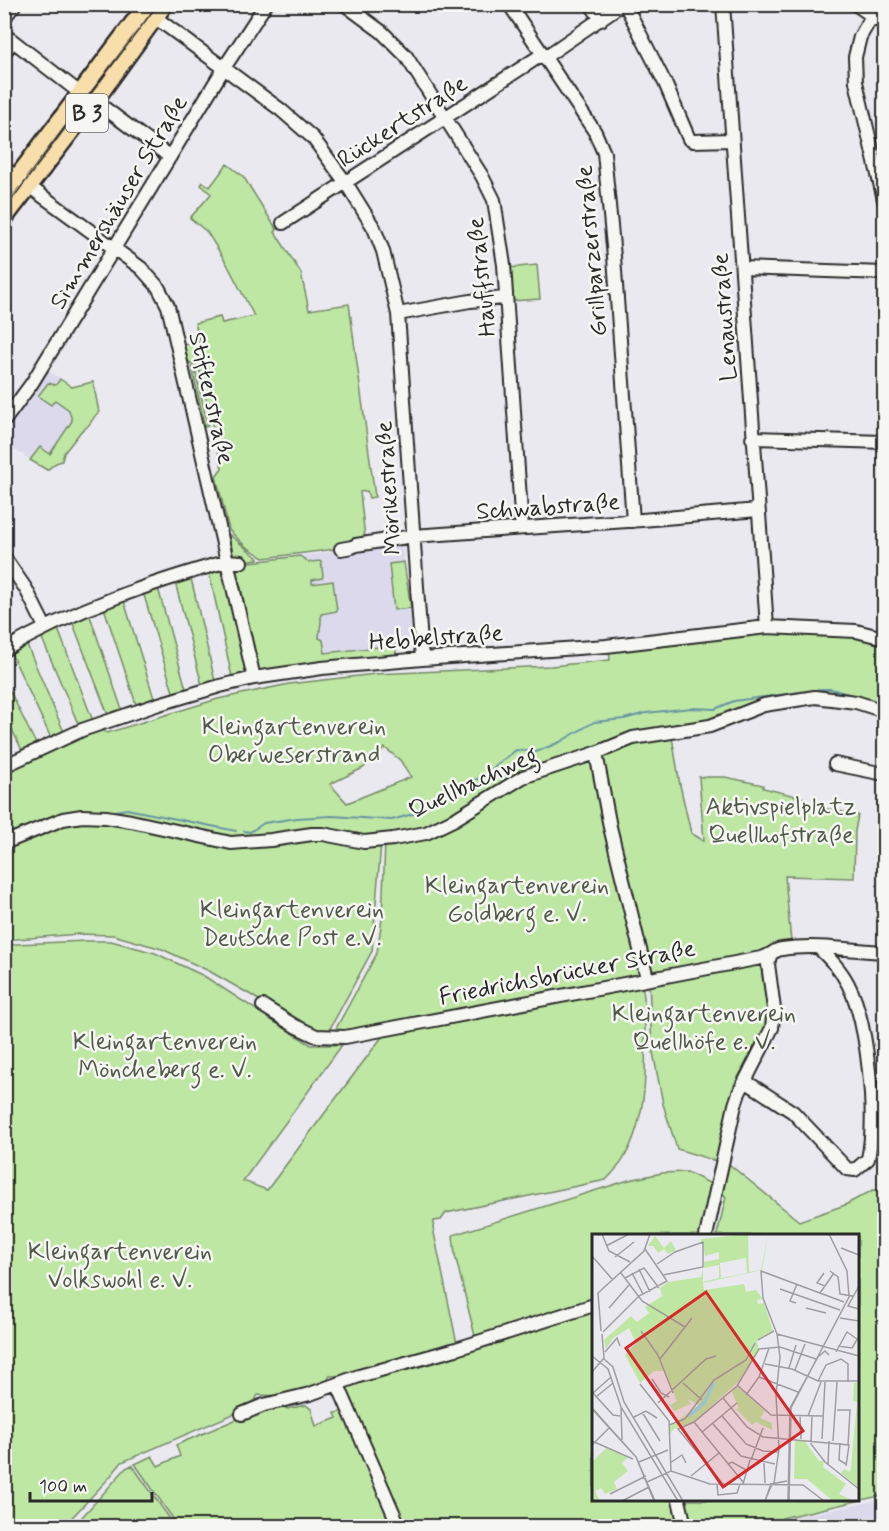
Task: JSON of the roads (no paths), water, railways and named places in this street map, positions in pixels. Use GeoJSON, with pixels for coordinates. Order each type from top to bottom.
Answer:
{"type":"FeatureCollection","features":[{"type":"Feature","properties":{"kind":"main road","name":"B 3"},"geometry":{"type":"LineString","coordinates":[[4,194],[11,173],[80,93],[146,9],[165,4]]}},
{"type":"Feature","properties":{"kind":"main road","name":"B 3"},"geometry":{"type":"LineString","coordinates":[[4,219],[96,101],[146,9]]}},
{"type":"Feature","properties":{"kind":"street"},"geometry":{"type":"LineString","coordinates":[[4,18],[15,4]]}},
{"type":"Feature","properties":{"kind":"street","name":"Simmershäuser Straße"},"geometry":{"type":"LineString","coordinates":[[4,421],[32,383],[224,68],[266,4]]}},
{"type":"Feature","properties":{"kind":"street","name":"Hauffstraße"},"geometry":{"type":"LineString","coordinates":[[344,4],[382,32],[406,56],[482,176],[494,200],[504,265],[522,528]]}},
{"type":"Feature","properties":{"kind":"street","name":"Grillparzerstraße"},"geometry":{"type":"LineString","coordinates":[[510,4],[595,132],[604,153],[633,521]]}},
{"type":"Feature","properties":{"kind":"street"},"geometry":{"type":"LineString","coordinates":[[591,4],[601,20]]}},
{"type":"Feature","properties":{"kind":"street"},"geometry":{"type":"LineString","coordinates":[[623,4],[665,83],[689,139],[693,141],[732,140]]}},
{"type":"Feature","properties":{"kind":"street","name":"Rückertstraße"},"geometry":{"type":"LineString","coordinates":[[283,224],[623,4]]}},
{"type":"Feature","properties":{"kind":"street","name":"Lenaustraße"},"geometry":{"type":"LineString","coordinates":[[723,4],[767,627]]}},
{"type":"Feature","properties":{"kind":"street"},"geometry":{"type":"LineString","coordinates":[[855,4],[885,24]]}},
{"type":"Feature","properties":{"kind":"street","name":"Mörikestraße"},"geometry":{"type":"LineString","coordinates":[[146,9],[281,110],[314,138],[374,228],[383,251],[398,314],[422,659]]}},
{"type":"Feature","properties":{"kind":"street"},"geometry":{"type":"LineString","coordinates":[[872,16],[860,37],[855,57],[856,81],[885,200]]}},
{"type":"Feature","properties":{"kind":"street"},"geometry":{"type":"LineString","coordinates":[[4,52],[9,38],[80,93]]}},
{"type":"Feature","properties":{"kind":"street"},"geometry":{"type":"LineString","coordinates":[[96,101],[170,157]]}},
{"type":"Feature","properties":{"kind":"street","name":"Stifterstraße"},"geometry":{"type":"LineString","coordinates":[[11,173],[141,268],[158,287],[168,306],[235,561],[254,678]]}},
{"type":"Feature","properties":{"kind":"street"},"geometry":{"type":"LineString","coordinates":[[742,267],[885,273]]}},
{"type":"Feature","properties":{"kind":"street"},"geometry":{"type":"LineString","coordinates":[[398,314],[470,301],[506,298]]}},
{"type":"Feature","properties":{"kind":"street"},"geometry":{"type":"LineString","coordinates":[[752,438],[885,441]]}},
{"type":"Feature","properties":{"kind":"street","name":"Schwabstraße"},"geometry":{"type":"LineString","coordinates":[[341,549],[413,536],[758,510]]}},
{"type":"Feature","properties":{"kind":"street"},"geometry":{"type":"LineString","coordinates":[[4,557],[26,589],[45,627]]}},
{"type":"Feature","properties":{"kind":"street"},"geometry":{"type":"LineString","coordinates":[[4,650],[45,627],[124,592],[235,561]]}},
{"type":"Feature","properties":{"kind":"street","name":"Hebbelstraße"},"geometry":{"type":"LineString","coordinates":[[4,766],[96,725],[190,694],[254,678],[322,668],[606,646],[767,627],[856,631],[885,638]]}},
{"type":"Feature","properties":{"kind":"street","name":"Quellbachweg"},"geometry":{"type":"LineString","coordinates":[[4,843],[63,819],[82,816],[106,817],[231,843],[312,834],[364,842],[393,839],[426,833],[455,819],[523,777],[633,738],[710,726],[764,705],[815,697],[856,702],[885,711]]}},
{"type":"Feature","properties":{"kind":"street"},"geometry":{"type":"LineString","coordinates":[[596,753],[610,827],[647,978]]}},
{"type":"Feature","properties":{"kind":"street"},"geometry":{"type":"LineString","coordinates":[[836,764],[885,774]]}},
{"type":"Feature","properties":{"kind":"street"},"geometry":{"type":"LineString","coordinates":[[745,1081],[793,1112],[847,1169],[855,1170],[868,1159],[872,1110],[859,1015],[848,983],[819,948]]}},
{"type":"Feature","properties":{"kind":"street","name":"Friedrichsbrücker Straße"},"geometry":{"type":"LineString","coordinates":[[264,1006],[295,1026],[316,1036],[345,1036],[770,956],[778,950],[819,948],[885,952]]}},
{"type":"Feature","properties":{"kind":"street"},"geometry":{"type":"LineString","coordinates":[[706,1234],[735,1106],[769,1034],[774,1018],[768,964],[770,956]]}},
{"type":"Feature","properties":{"kind":"street"},"geometry":{"type":"LineString","coordinates":[[242,1414],[264,1404],[310,1394],[359,1376],[456,1349],[592,1306]]}},
{"type":"Feature","properties":{"kind":"street"},"geometry":{"type":"LineString","coordinates":[[338,1385],[399,1527]]}},
{"type":"Feature","properties":{"kind":"street"},"geometry":{"type":"LineString","coordinates":[[679,1501],[684,1527]]}},
{"type":"Feature","properties":{"kind":"waterway"},"geometry":{"type":"LineString","coordinates":[[244,831],[250,832],[264,823],[297,818],[332,816],[392,820],[423,811],[443,793],[480,778],[516,750],[536,752],[560,742],[594,722],[691,708],[715,709],[734,701],[823,689],[859,697]]}},
{"type":"Feature","properties":{"kind":"waterway"},"geometry":{"type":"LineString","coordinates":[[864,698],[879,703]]}},
{"type":"Feature","properties":{"kind":"waterway"},"geometry":{"type":"LineString","coordinates":[[110,812],[127,809],[236,831]]}},
{"type":"Feature","properties":{"kind":"tram line"},"geometry":{"type":"LineString","coordinates":[[4,210],[158,4]]}},
{"type":"Feature","properties":{"kind":"park label","name":"Kleingartenverein Oberweserstrand"},"geometry":{"type":"Point","coordinates":[294,740]}},
{"type":"Feature","properties":{"kind":"park label","name":"Aktivspielplatz Quellhofstraße"},"geometry":{"type":"Point","coordinates":[781,820]}},
{"type":"Feature","properties":{"kind":"park label","name":"Kleingartenverein Goldberg e. V."},"geometry":{"type":"Point","coordinates":[517,899]}},
{"type":"Feature","properties":{"kind":"park label","name":"Kleingartenverein Deutsche Post e.V."},"geometry":{"type":"Point","coordinates":[292,923]}},
{"type":"Feature","properties":{"kind":"park label","name":"Kleingartenverein Quellhöfe e. V."},"geometry":{"type":"Point","coordinates":[704,1027]}},
{"type":"Feature","properties":{"kind":"park label","name":"Kleingartenverein Möncheberg e. V."},"geometry":{"type":"Point","coordinates":[165,1055]}},
{"type":"Feature","properties":{"kind":"park label","name":"Kleingartenverein Volkswohl e. V."},"geometry":{"type":"Point","coordinates":[120,1265]}}]}
